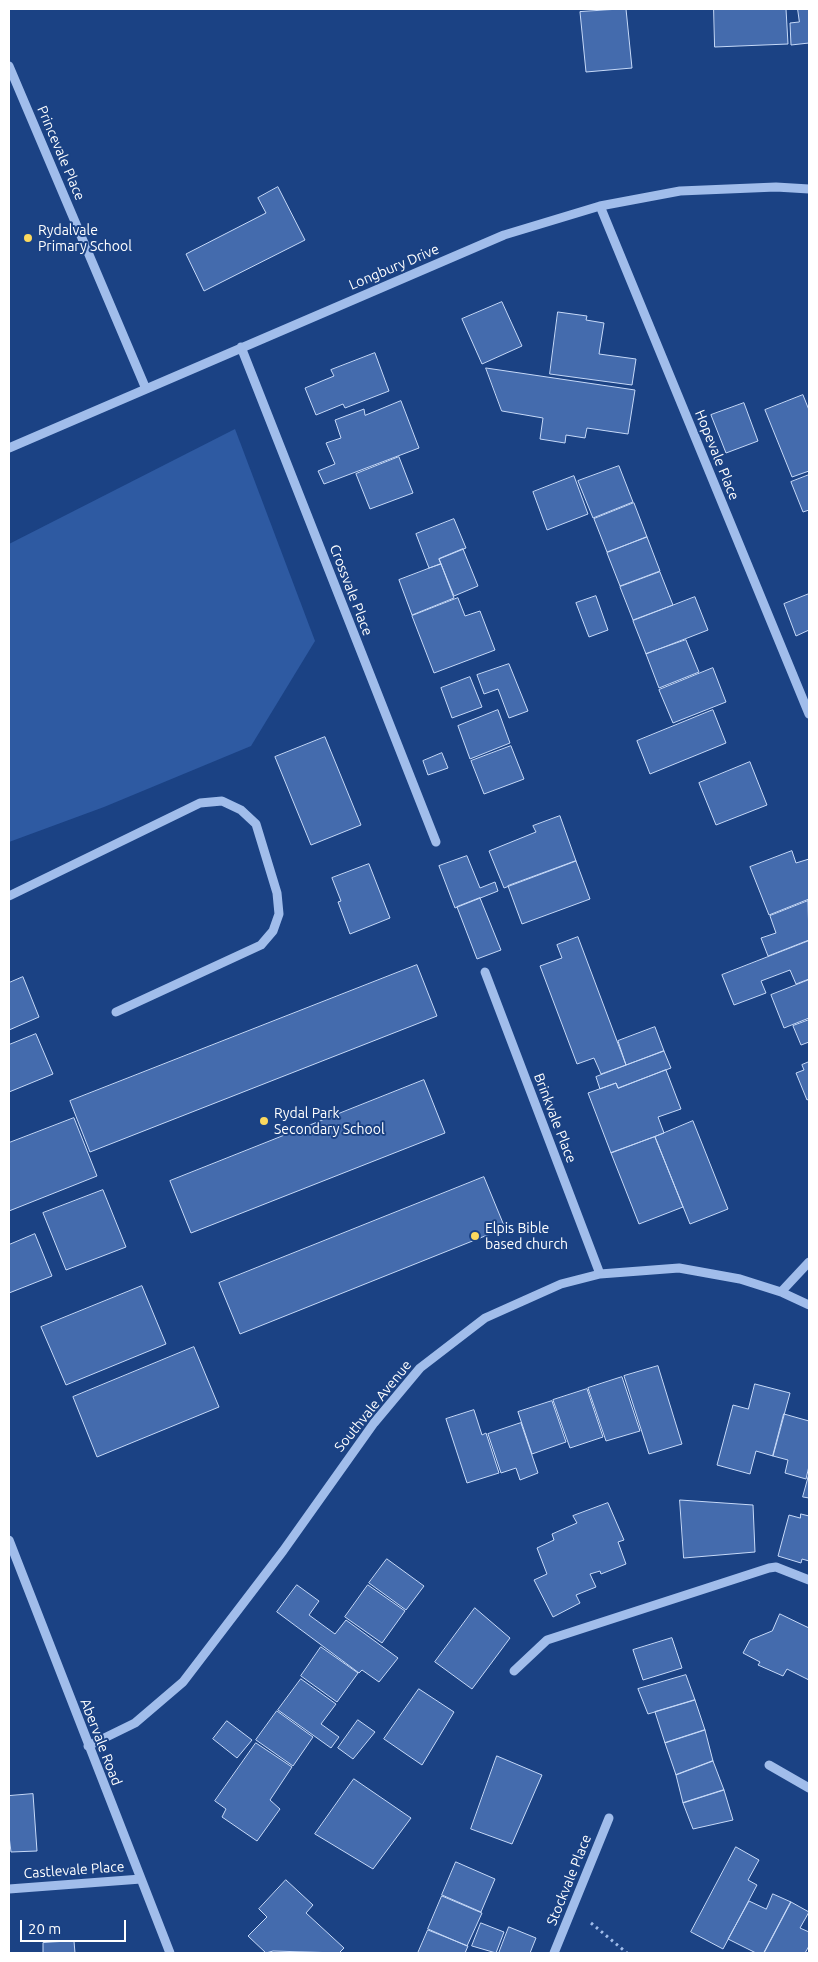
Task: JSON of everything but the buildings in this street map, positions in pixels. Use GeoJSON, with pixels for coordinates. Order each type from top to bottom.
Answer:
{"type":"FeatureCollection","features":[{"type":"Feature","properties":{"kind":"street","name":"Princevale Place"},"geometry":{"type":"LineString","coordinates":[[9,66],[146,389]]}},
{"type":"Feature","properties":{"kind":"street","name":"Longbury Drive"},"geometry":{"type":"LineString","coordinates":[[9,448],[504,235],[600,206],[680,191],[776,187],[809,189]]}},
{"type":"Feature","properties":{"kind":"street","name":"Hopevale Place"},"geometry":{"type":"LineString","coordinates":[[600,206],[809,714]]}},
{"type":"Feature","properties":{"kind":"street","name":"Crossvale Place"},"geometry":{"type":"LineString","coordinates":[[241,347],[436,842]]}},
{"type":"Feature","properties":{"kind":"street"},"geometry":{"type":"LineString","coordinates":[[9,896],[200,803],[222,801],[241,810],[256,824],[277,893],[279,914],[273,931],[261,945],[116,1012]]}},
{"type":"Feature","properties":{"kind":"street","name":"Brinkvale Place"},"geometry":{"type":"LineString","coordinates":[[485,972],[600,1274]]}},
{"type":"Feature","properties":{"kind":"street"},"geometry":{"type":"LineString","coordinates":[[781,1292],[809,1262]]}},
{"type":"Feature","properties":{"kind":"street","name":"Southvale Avenue"},"geometry":{"type":"LineString","coordinates":[[88,1746],[136,1723],[183,1682],[283,1551],[374,1423],[420,1368],[486,1318],[561,1284],[600,1274],[679,1268],[740,1280],[781,1292],[809,1305]]}},
{"type":"Feature","properties":{"kind":"street","name":"Abervale Road"},"geometry":{"type":"LineString","coordinates":[[9,1540],[170,1953]]}},
{"type":"Feature","properties":{"kind":"street"},"geometry":{"type":"LineString","coordinates":[[514,1671],[547,1640],[769,1568],[776,1567],[809,1580]]}},
{"type":"Feature","properties":{"kind":"street"},"geometry":{"type":"LineString","coordinates":[[769,1765],[809,1788]]}},
{"type":"Feature","properties":{"kind":"street","name":"Stockvale Place"},"geometry":{"type":"LineString","coordinates":[[554,1953],[609,1818]]}},
{"type":"Feature","properties":{"kind":"street","name":"Castlevale Place"},"geometry":{"type":"LineString","coordinates":[[9,1889],[141,1879]]}},
{"type":"Feature","properties":{"kind":"path"},"geometry":{"type":"LineString","coordinates":[[573,1908],[627,1953]]}},
{"type":"Feature","properties":{"kind":"shaded area"},"geometry":{"type":"Polygon","coordinates":[[[235,429],[315,641],[251,746],[104,807],[9,842],[9,544],[235,429]]]}},
{"type":"Feature","properties":{"kind":"place","name":"Rydalvale Primary School"},"geometry":{"type":"Point","coordinates":[28,238]}},
{"type":"Feature","properties":{"kind":"place","name":"Rydal Park Secondary School"},"geometry":{"type":"Point","coordinates":[264,1121]}},
{"type":"Feature","properties":{"kind":"place","name":"Elpis Bible based church"},"geometry":{"type":"Point","coordinates":[475,1236]}}]}
